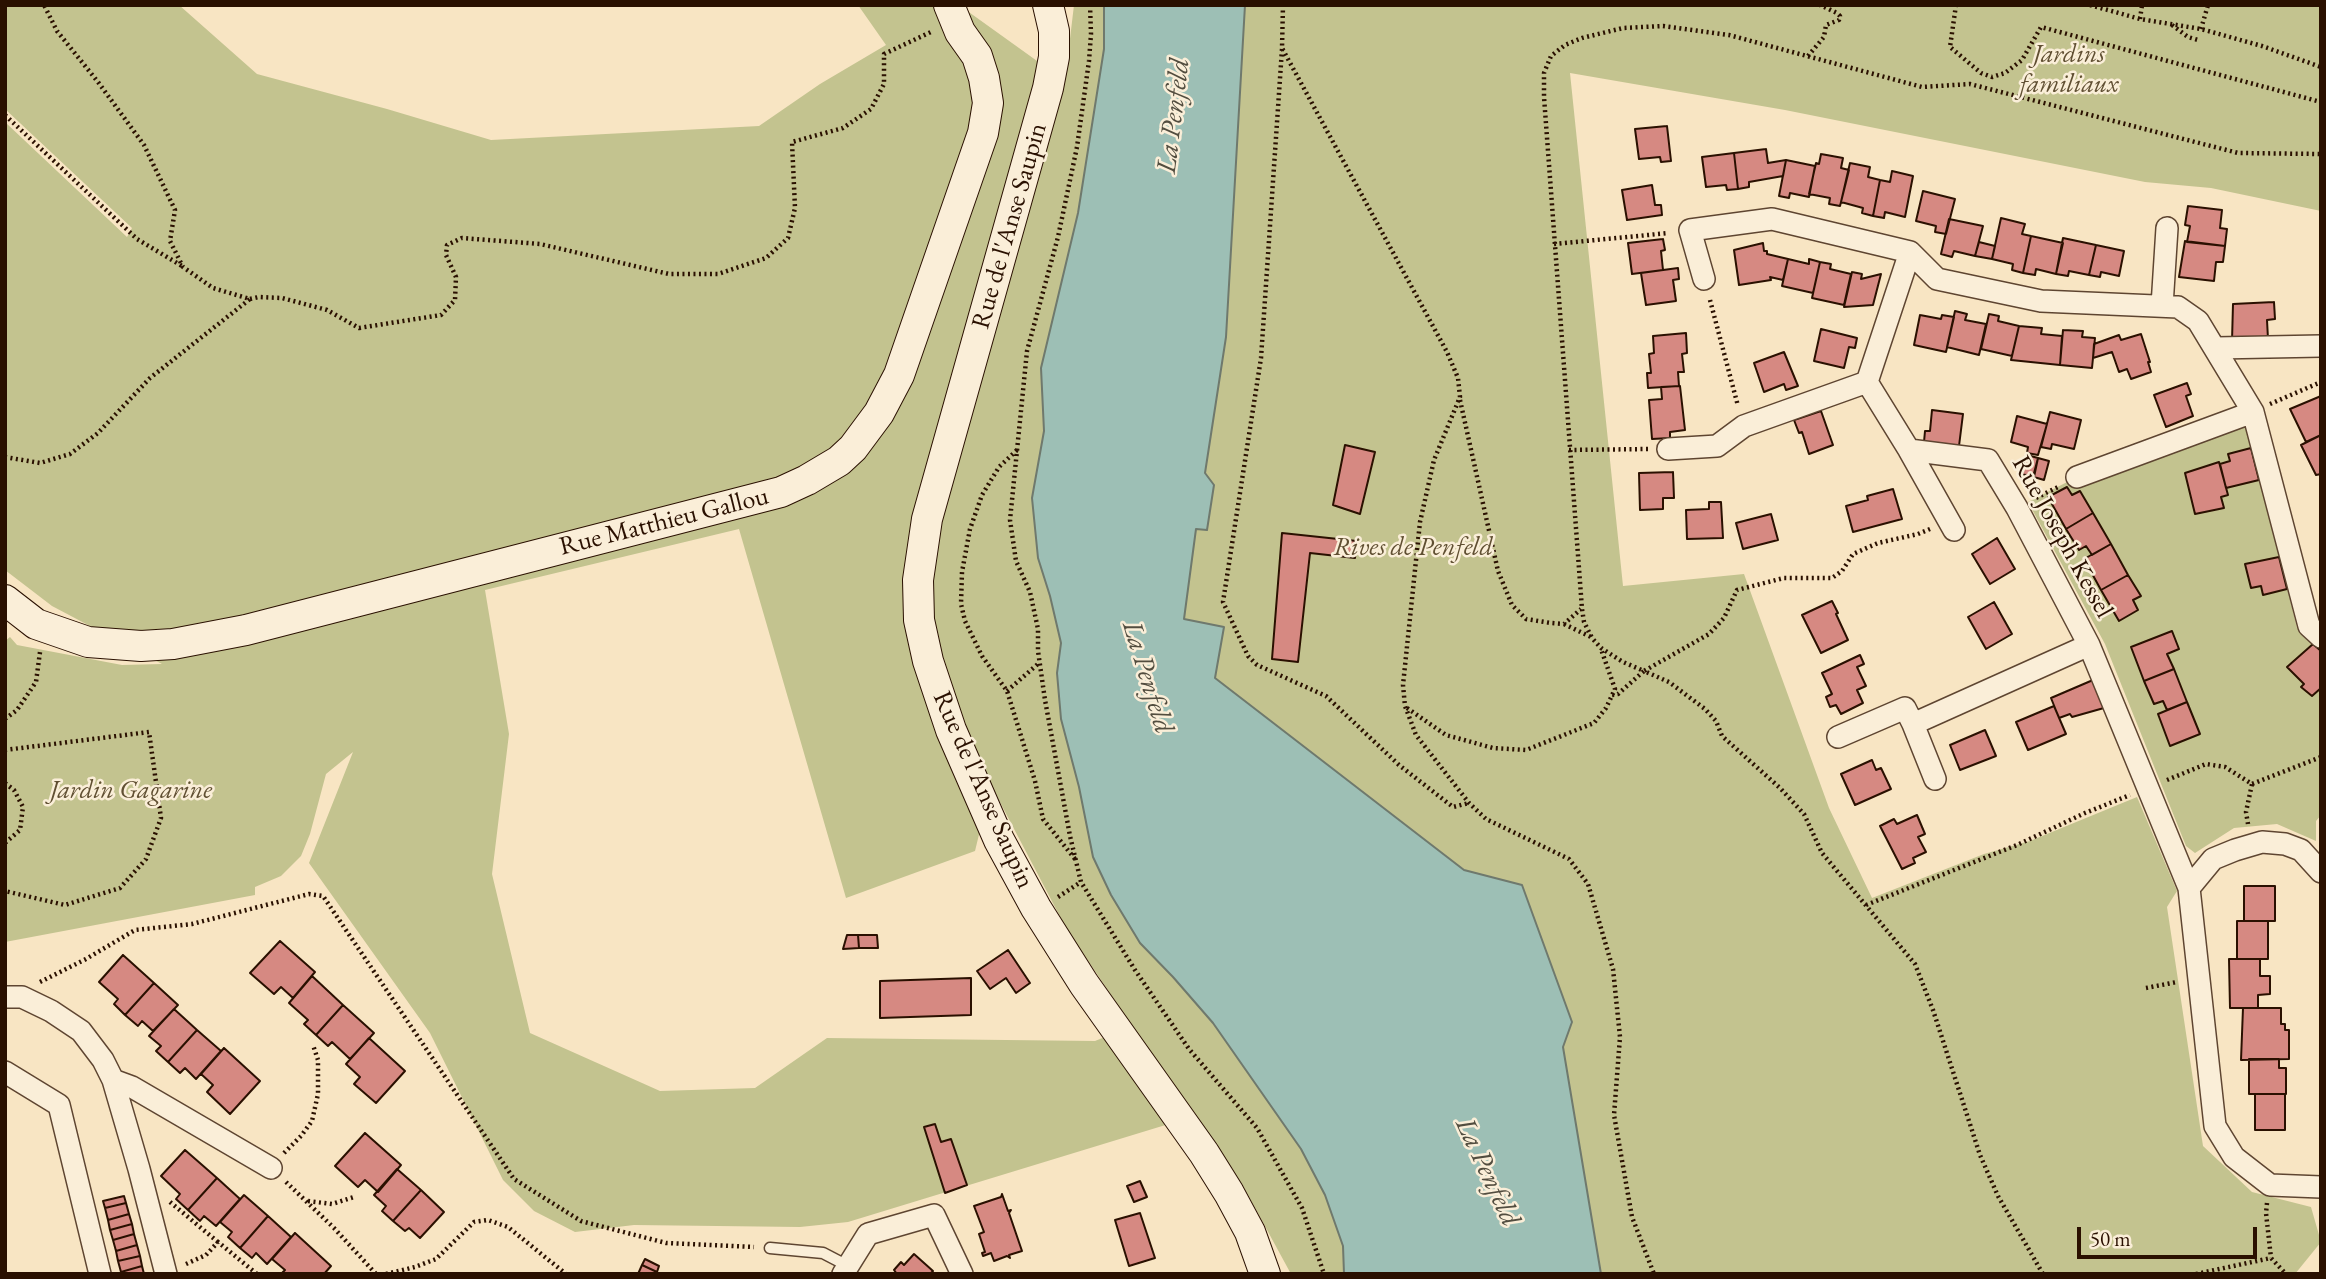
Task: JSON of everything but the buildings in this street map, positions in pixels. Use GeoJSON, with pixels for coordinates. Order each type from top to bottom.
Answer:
{"type":"FeatureCollection","features":[{"type":"Feature","properties":{"kind":"street","name":"Rue de l'Anse Saupin"},"geometry":{"type":"LineString","coordinates":[[1048,5],[1054,31],[1054,57],[1048,89],[927,519],[918,580],[919,620],[928,661],[951,730],[999,840],[1036,908],[1084,984],[1204,1153],[1229,1193],[1251,1232],[1265,1274]]}},
{"type":"Feature","properties":{"kind":"street","name":"Rue Matthieu Gallou"},"geometry":{"type":"LineString","coordinates":[[5,600],[36,624],[88,642],[141,646],[173,644],[246,630],[780,492],[839,461],[853,448],[879,413],[899,375],[983,133],[988,103],[977,56],[960,32],[942,17]]}},
{"type":"Feature","properties":{"kind":"street"},"geometry":{"type":"LineString","coordinates":[[1704,279],[1690,230],[1772,219],[1910,252],[1937,279],[2041,301],[2178,307],[2198,321],[2253,412],[2309,626],[2321,637]]}},
{"type":"Feature","properties":{"kind":"street"},"geometry":{"type":"LineString","coordinates":[[2162,306],[2167,228]]}},
{"type":"Feature","properties":{"kind":"street"},"geometry":{"type":"LineString","coordinates":[[1867,382],[1910,252]]}},
{"type":"Feature","properties":{"kind":"street"},"geometry":{"type":"LineString","coordinates":[[2216,348],[2321,346]]}},
{"type":"Feature","properties":{"kind":"street"},"geometry":{"type":"LineString","coordinates":[[1668,449],[1717,446],[1744,426],[1867,382]]}},
{"type":"Feature","properties":{"kind":"street"},"geometry":{"type":"LineString","coordinates":[[1867,382],[1951,526]]}},
{"type":"Feature","properties":{"kind":"street"},"geometry":{"type":"LineString","coordinates":[[2077,477],[2253,412]]}},
{"type":"Feature","properties":{"kind":"street","name":"Rue Joseph Kessel"},"geometry":{"type":"LineString","coordinates":[[1909,450],[1988,460],[2017,508],[2089,645],[2189,888],[2216,1126],[2234,1157],[2270,1185]]}},
{"type":"Feature","properties":{"kind":"street"},"geometry":{"type":"LineString","coordinates":[[1913,724],[2089,645]]}},
{"type":"Feature","properties":{"kind":"street"},"geometry":{"type":"LineString","coordinates":[[1838,737],[1905,708],[1936,779]]}},
{"type":"Feature","properties":{"kind":"street"},"geometry":{"type":"LineString","coordinates":[[2189,888],[2213,859],[2262,842],[2285,844],[2301,850],[2321,872]]}},
{"type":"Feature","properties":{"kind":"street"},"geometry":{"type":"LineString","coordinates":[[8,997],[22,997],[81,1031],[103,1060],[113,1080],[165,1272]]}},
{"type":"Feature","properties":{"kind":"street"},"geometry":{"type":"LineString","coordinates":[[5,1072],[59,1105],[100,1274]]}},
{"type":"Feature","properties":{"kind":"street"},"geometry":{"type":"LineString","coordinates":[[113,1080],[132,1087],[271,1168]]}},
{"type":"Feature","properties":{"kind":"street"},"geometry":{"type":"LineString","coordinates":[[2270,1185],[2321,1187]]}},
{"type":"Feature","properties":{"kind":"street"},"geometry":{"type":"LineString","coordinates":[[846,1270],[868,1234],[934,1215],[962,1274]]}},
{"type":"Feature","properties":{"kind":"lane"},"geometry":{"type":"LineString","coordinates":[[769,1248],[823,1253],[846,1270]]}},
{"type":"Feature","properties":{"kind":"path"},"geometry":{"type":"LineString","coordinates":[[44,5],[57,31],[144,145],[175,210],[170,241],[183,267]]}},
{"type":"Feature","properties":{"kind":"path"},"geometry":{"type":"LineString","coordinates":[[1090,5],[1089,61],[1077,147],[1058,237],[1027,351],[1010,520],[1016,561],[1030,592],[1038,629],[1039,663],[1081,882],[1189,1049],[1257,1128],[1302,1208],[1324,1274]]}},
{"type":"Feature","properties":{"kind":"path"},"geometry":{"type":"LineString","coordinates":[[1283,5],[1261,358],[1223,602],[1248,656],[1256,665],[1326,696],[1399,765],[1453,807],[1469,803]]}},
{"type":"Feature","properties":{"kind":"path"},"geometry":{"type":"LineString","coordinates":[[1808,55],[1824,37],[1826,25],[1839,20],[1840,16],[1820,5]]}},
{"type":"Feature","properties":{"kind":"path"},"geometry":{"type":"LineString","coordinates":[[1956,5],[1950,47],[1981,73],[1992,77],[2005,74],[2022,60],[2041,27],[2321,102]]}},
{"type":"Feature","properties":{"kind":"path"},"geometry":{"type":"LineString","coordinates":[[2090,5],[2140,19],[2202,29],[2321,67]]}},
{"type":"Feature","properties":{"kind":"path"},"geometry":{"type":"LineString","coordinates":[[2140,19],[2143,5]]}},
{"type":"Feature","properties":{"kind":"path"},"geometry":{"type":"LineString","coordinates":[[2202,29],[2208,5]]}},
{"type":"Feature","properties":{"kind":"path"},"geometry":{"type":"LineString","coordinates":[[5,457],[40,463],[70,454],[98,433],[150,378],[250,299],[282,298],[305,304],[327,310],[359,328],[441,315],[455,300],[456,277],[446,255],[447,245],[462,238],[540,244],[669,274],[718,274],[766,258],[788,238],[795,208],[792,142],[843,128],[871,109],[884,84],[884,54],[942,17]]}},
{"type":"Feature","properties":{"kind":"path"},"geometry":{"type":"LineString","coordinates":[[2171,25],[2188,37],[2198,40]]}},
{"type":"Feature","properties":{"kind":"path"},"geometry":{"type":"LineString","coordinates":[[2043,1274],[1998,1196],[1980,1155],[1933,1010],[1915,964],[1822,853],[1804,814],[1780,788],[1722,736],[1716,721],[1705,709],[1670,682],[1623,662],[1601,648],[1584,622],[1569,450],[1544,73],[1552,56],[1565,45],[1582,38],[1623,28],[1663,26],[1729,35],[1922,87],[1970,84],[2238,153],[2321,154]]}},
{"type":"Feature","properties":{"kind":"path"},"geometry":{"type":"LineString","coordinates":[[1282,48],[1447,352],[1458,378],[1498,571],[1512,605],[1526,619],[1564,624],[1592,638]]}},
{"type":"Feature","properties":{"kind":"path"},"geometry":{"type":"LineString","coordinates":[[5,115],[137,239],[213,288],[250,299]]}},
{"type":"Feature","properties":{"kind":"path"},"geometry":{"type":"LineString","coordinates":[[1554,244],[1690,230]]}},
{"type":"Feature","properties":{"kind":"path"},"geometry":{"type":"LineString","coordinates":[[1704,279],[1744,426]]}},
{"type":"Feature","properties":{"kind":"path"},"geometry":{"type":"LineString","coordinates":[[2253,412],[2321,382]]}},
{"type":"Feature","properties":{"kind":"path"},"geometry":{"type":"LineString","coordinates":[[1460,397],[1434,460],[1420,522],[1403,685],[1405,706],[1416,735],[1469,803],[1486,819],[1569,859],[1588,884],[1613,970],[1620,1037],[1614,1115],[1632,1217],[1654,1274]]}},
{"type":"Feature","properties":{"kind":"path"},"geometry":{"type":"LineString","coordinates":[[1018,449],[999,467],[982,495],[970,529],[962,572],[961,604],[965,621],[982,656],[1007,691],[1035,781],[1043,819],[1075,860]]}},
{"type":"Feature","properties":{"kind":"path"},"geometry":{"type":"LineString","coordinates":[[1569,450],[1668,449]]}},
{"type":"Feature","properties":{"kind":"path"},"geometry":{"type":"LineString","coordinates":[[2017,508],[2077,477]]}},
{"type":"Feature","properties":{"kind":"path"},"geometry":{"type":"LineString","coordinates":[[1612,695],[1618,694],[1644,671],[1709,634],[1724,618],[1737,590],[1784,578],[1832,578],[1842,571],[1853,554],[1878,543],[1951,526]]}},
{"type":"Feature","properties":{"kind":"path"},"geometry":{"type":"LineString","coordinates":[[1564,624],[1582,609]]}},
{"type":"Feature","properties":{"kind":"path"},"geometry":{"type":"LineString","coordinates":[[5,719],[17,710],[36,681],[41,653],[36,624]]}},
{"type":"Feature","properties":{"kind":"path"},"geometry":{"type":"LineString","coordinates":[[1405,706],[1446,735],[1493,748],[1526,750],[1594,723],[1606,708],[1615,689],[1601,648]]}},
{"type":"Feature","properties":{"kind":"path"},"geometry":{"type":"LineString","coordinates":[[1007,691],[1039,663]]}},
{"type":"Feature","properties":{"kind":"path"},"geometry":{"type":"LineString","coordinates":[[5,750],[149,732],[160,818],[146,859],[120,888],[65,905],[5,891]]}},
{"type":"Feature","properties":{"kind":"path"},"geometry":{"type":"LineString","coordinates":[[2252,784],[2321,757]]}},
{"type":"Feature","properties":{"kind":"path"},"geometry":{"type":"LineString","coordinates":[[1866,905],[2017,845],[2085,813],[2206,764],[2225,767],[2252,784]]}},
{"type":"Feature","properties":{"kind":"path"},"geometry":{"type":"LineString","coordinates":[[5,783],[15,790],[23,807],[20,830],[5,843]]}},
{"type":"Feature","properties":{"kind":"path"},"geometry":{"type":"LineString","coordinates":[[2250,845],[2246,812],[2252,784]]}},
{"type":"Feature","properties":{"kind":"path"},"geometry":{"type":"LineString","coordinates":[[8,997],[86,960],[135,930],[192,924],[309,894],[323,895],[514,1179],[581,1221],[666,1243],[769,1248]]}},
{"type":"Feature","properties":{"kind":"path"},"geometry":{"type":"LineString","coordinates":[[2146,988],[2198,978]]}},
{"type":"Feature","properties":{"kind":"path"},"geometry":{"type":"LineString","coordinates":[[313,1045],[318,1060],[318,1094],[312,1121],[271,1168],[307,1200],[376,1274]]}},
{"type":"Feature","properties":{"kind":"path"},"geometry":{"type":"LineString","coordinates":[[2270,1185],[2266,1213],[2271,1258],[2286,1274]]}},
{"type":"Feature","properties":{"kind":"path"},"geometry":{"type":"LineString","coordinates":[[307,1200],[332,1204],[354,1197]]}},
{"type":"Feature","properties":{"kind":"path"},"geometry":{"type":"LineString","coordinates":[[148,1204],[167,1200],[257,1274]]}},
{"type":"Feature","properties":{"kind":"path"},"geometry":{"type":"LineString","coordinates":[[386,1274],[436,1259],[474,1222],[488,1220],[508,1227],[566,1274]]}},
{"type":"Feature","properties":{"kind":"path"},"geometry":{"type":"LineString","coordinates":[[165,1272],[206,1255],[218,1242]]}},
{"type":"Feature","properties":{"kind":"path"},"geometry":{"type":"LineString","coordinates":[[2196,1274],[2271,1258]]}},
{"type":"Feature","properties":{"kind":"green space","name":"Jardin Gagarine"},"geometry":{"type":"Polygon","coordinates":[[[5,5],[179,5],[257,74],[491,140],[759,126],[820,84],[886,45],[858,5],[959,5],[1065,81],[1074,5],[1104,5],[1104,49],[1094,123],[1078,213],[1041,368],[1044,431],[1032,498],[1038,558],[1061,643],[1057,673],[1061,719],[1079,787],[1140,943],[1213,1023],[1301,1149],[1325,1195],[1343,1246],[1344,1274],[1291,1274],[1242,1184],[1195,1116],[848,1222],[800,1227],[634,1225],[575,1232],[534,1211],[503,1180],[430,1033],[309,863],[353,752],[326,774],[310,834],[301,856],[281,876],[255,887],[255,895],[5,942],[5,641],[10,637],[17,645],[122,665],[162,664],[52,606],[5,570],[5,122],[127,237],[132,228],[5,109],[5,5]],[[739,529],[485,590],[509,734],[492,874],[530,1033],[660,1091],[755,1088],[827,1038],[1095,1041],[1132,1026],[1066,928],[991,785],[975,851],[846,898],[739,529]]]}},
{"type":"Feature","properties":{"kind":"green space","name":"Rives de Penfeld"},"geometry":{"type":"Polygon","coordinates":[[[1245,5],[2321,5],[2321,211],[2211,188],[2145,182],[1785,110],[1570,73],[1623,586],[1744,574],[1829,808],[1872,898],[1984,854],[2030,841],[2137,797],[2177,891],[2167,907],[2203,1146],[2252,1192],[2311,1207],[2321,1242],[2295,1274],[1601,1274],[1563,1047],[1572,1022],[1522,885],[1464,870],[1214,678],[1224,627],[1184,619],[1196,528],[1207,530],[1214,485],[1205,473],[1226,337],[1245,5]]]}},
{"type":"Feature","properties":{"kind":"green space"},"geometry":{"type":"Polygon","coordinates":[[[2247,421],[2297,628],[2321,651],[2321,815],[2316,821],[2316,841],[2277,824],[2234,828],[2195,853],[2186,846],[2105,644],[2028,502],[2077,477],[2247,421]]]}},
{"type":"Feature","properties":{"kind":"water","name":"La Penfeld"},"geometry":{"type":"Polygon","coordinates":[[[1104,5],[1245,5],[1226,337],[1205,473],[1214,485],[1207,530],[1196,529],[1184,619],[1224,627],[1215,678],[1464,870],[1522,885],[1572,1022],[1563,1047],[1601,1274],[1344,1274],[1343,1246],[1325,1195],[1301,1149],[1213,1023],[1140,943],[1111,895],[1093,857],[1079,787],[1061,719],[1057,673],[1061,643],[1038,558],[1032,498],[1044,431],[1041,368],[1078,213],[1104,49],[1104,5]]]}},
{"type":"Feature","properties":{"kind":"park label","name":"Jardins familiaux"},"geometry":{"type":"Point","coordinates":[2069,70]}}]}
